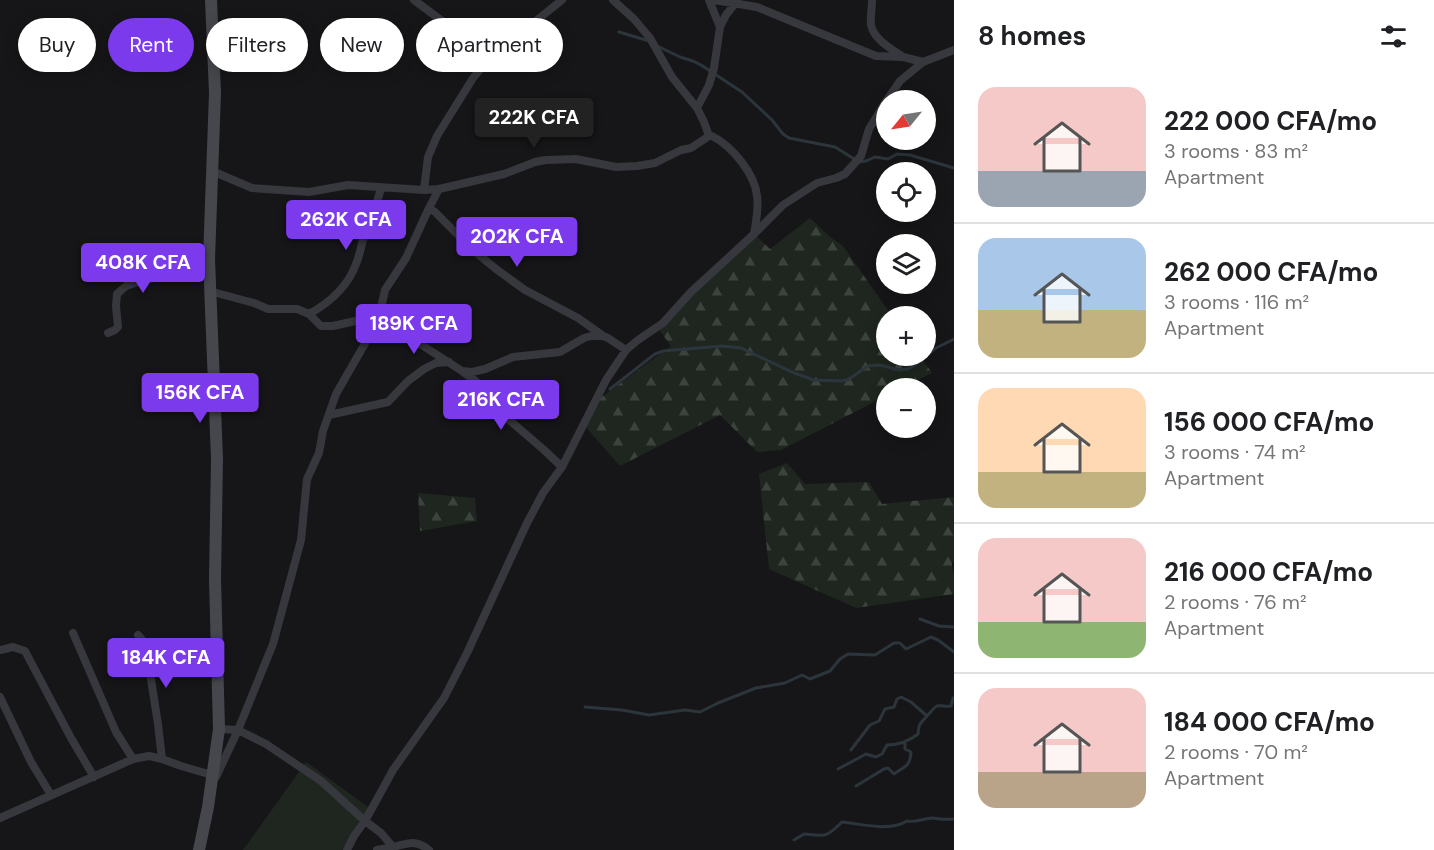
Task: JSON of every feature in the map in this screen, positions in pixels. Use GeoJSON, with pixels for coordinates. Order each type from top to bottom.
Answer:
{"type":"FeatureCollection","features":[{"type":"Feature","properties":{"kind":"street"},"geometry":{"type":"LineString","coordinates":[[199,850],[208,807],[219,729],[215,579],[217,459],[209,291],[215,93],[212,0]]}},
{"type":"Feature","properties":{"kind":"street"},"geometry":{"type":"LineString","coordinates":[[414,0],[438,18]]}},
{"type":"Feature","properties":{"kind":"street"},"geometry":{"type":"LineString","coordinates":[[540,18],[562,0]]}},
{"type":"Feature","properties":{"kind":"street"},"geometry":{"type":"LineString","coordinates":[[613,0],[650,38],[672,78],[697,108],[709,136]]}},
{"type":"Feature","properties":{"kind":"street"},"geometry":{"type":"LineString","coordinates":[[709,0],[720,27]]}},
{"type":"Feature","properties":{"kind":"street"},"geometry":{"type":"LineString","coordinates":[[714,0],[757,7],[876,56],[903,57],[923,62]]}},
{"type":"Feature","properties":{"kind":"street"},"geometry":{"type":"LineString","coordinates":[[872,0],[873,31],[878,38],[903,57]]}},
{"type":"Feature","properties":{"kind":"street"},"geometry":{"type":"LineString","coordinates":[[697,108],[709,85],[714,68],[720,27],[737,2]]}},
{"type":"Feature","properties":{"kind":"street"},"geometry":{"type":"LineString","coordinates":[[894,90],[900,81],[923,62],[954,50]]}},
{"type":"Feature","properties":{"kind":"street"},"geometry":{"type":"LineString","coordinates":[[424,190],[428,157],[437,136],[478,72]]}},
{"type":"Feature","properties":{"kind":"street"},"geometry":{"type":"LineString","coordinates":[[347,850],[393,770],[444,698],[527,523],[543,493],[562,467],[606,380],[626,350],[663,323],[691,292],[783,205],[817,183],[845,174],[861,156],[869,129],[876,118]]}},
{"type":"Feature","properties":{"kind":"street"},"geometry":{"type":"LineString","coordinates":[[212,171],[252,188],[309,192],[348,185],[439,189],[504,174],[546,160],[576,159],[616,167],[655,163],[681,150],[691,148],[709,136],[716,138],[741,161],[754,182],[758,195],[758,208],[753,234]]}},
{"type":"Feature","properties":{"kind":"street"},"geometry":{"type":"LineString","coordinates":[[309,314],[328,302],[346,282],[356,265],[381,188]]}},
{"type":"Feature","properties":{"kind":"street"},"geometry":{"type":"LineString","coordinates":[[209,792],[238,730],[273,644],[301,540],[307,479],[319,453],[323,431],[336,394],[378,321],[385,290],[406,258],[439,189]]}},
{"type":"Feature","properties":{"kind":"street"},"geometry":{"type":"LineString","coordinates":[[429,208],[473,250],[525,290],[578,318],[626,350]]}},
{"type":"Feature","properties":{"kind":"street"},"geometry":{"type":"LineString","coordinates":[[108,333],[118,327],[117,294],[126,286],[194,269],[209,268]]}},
{"type":"Feature","properties":{"kind":"street"},"geometry":{"type":"LineString","coordinates":[[209,291],[268,309],[297,309],[309,314],[321,326],[333,326],[360,320],[378,321],[397,330],[450,362],[478,383],[508,419],[562,467]]}},
{"type":"Feature","properties":{"kind":"street"},"geometry":{"type":"LineString","coordinates":[[462,371],[472,372],[485,369],[513,357],[560,352],[584,338],[603,336]]}},
{"type":"Feature","properties":{"kind":"street"},"geometry":{"type":"LineString","coordinates":[[328,415],[388,402],[408,381],[424,369],[436,363],[450,362]]}},
{"type":"Feature","properties":{"kind":"street"},"geometry":{"type":"LineString","coordinates":[[73,633],[116,732],[133,759]]}},
{"type":"Feature","properties":{"kind":"street"},"geometry":{"type":"LineString","coordinates":[[138,635],[147,654],[162,759]]}},
{"type":"Feature","properties":{"kind":"street"},"geometry":{"type":"LineString","coordinates":[[0,650],[13,647],[25,651],[94,777]]}},
{"type":"Feature","properties":{"kind":"street"},"geometry":{"type":"LineString","coordinates":[[0,697],[31,762],[51,795]]}},
{"type":"Feature","properties":{"kind":"street"},"geometry":{"type":"LineString","coordinates":[[219,729],[238,730],[266,744],[321,781],[381,833],[393,847]]}},
{"type":"Feature","properties":{"kind":"street"},"geometry":{"type":"LineString","coordinates":[[0,818],[133,759],[149,756],[212,775]]}},
{"type":"Feature","properties":{"kind":"street"},"geometry":{"type":"LineString","coordinates":[[377,850],[411,842],[419,843],[429,850]]}},
{"type":"Feature","properties":{"kind":"green space"},"geometry":{"type":"Polygon","coordinates":[[[810,218],[843,246],[885,306],[876,306],[876,366],[927,366],[932,373],[922,378],[876,378],[876,401],[781,450],[757,452],[720,415],[620,466],[584,425],[599,399],[671,346],[657,327],[753,233],[770,249],[810,218]]]}},
{"type":"Feature","properties":{"kind":"green space"},"geometry":{"type":"Polygon","coordinates":[[[787,463],[805,484],[869,482],[882,504],[954,497],[952,567],[954,594],[856,608],[769,569],[759,474],[787,463]]]}},
{"type":"Feature","properties":{"kind":"green space"},"geometry":{"type":"Polygon","coordinates":[[[418,493],[475,498],[477,521],[420,531],[418,493]]]}},
{"type":"Feature","properties":{"kind":"green space"},"geometry":{"type":"Polygon","coordinates":[[[306,762],[371,809],[342,850],[243,850],[306,762]]]}},
{"type":"Feature","properties":{"kind":"waterway"},"geometry":{"type":"LineString","coordinates":[[619,32],[649,41]]}},
{"type":"Feature","properties":{"kind":"waterway"},"geometry":{"type":"LineString","coordinates":[[657,46],[701,65],[742,92],[789,138],[835,147],[859,162],[875,157],[888,159],[897,154],[910,155],[954,168]]}},
{"type":"Feature","properties":{"kind":"waterway"},"geometry":{"type":"LineString","coordinates":[[610,389],[655,354],[663,351],[722,346],[741,348],[814,380],[842,381],[868,366],[880,365],[899,370],[908,369],[936,348],[954,339]]}},
{"type":"Feature","properties":{"kind":"waterway"},"geometry":{"type":"LineString","coordinates":[[920,619],[939,626],[954,627]]}},
{"type":"Feature","properties":{"kind":"waterway"},"geometry":{"type":"LineString","coordinates":[[585,707],[649,715],[685,710],[700,712],[756,688],[785,683],[802,675],[810,679],[830,671],[840,659],[848,654],[875,655],[894,643],[900,643],[906,649],[931,637],[954,652]]}},
{"type":"Feature","properties":{"kind":"waterway"},"geometry":{"type":"LineString","coordinates":[[851,750],[870,725],[879,721],[885,709],[894,707],[897,699],[901,697],[911,702],[927,716]]}},
{"type":"Feature","properties":{"kind":"waterway"},"geometry":{"type":"LineString","coordinates":[[838,769],[866,754],[876,757],[882,754],[887,745],[899,744],[911,739],[918,734],[920,724],[937,706],[951,706],[954,698]]}},
{"type":"Feature","properties":{"kind":"waterway"},"geometry":{"type":"LineString","coordinates":[[856,786],[884,769],[888,768],[894,774],[906,766],[911,752],[905,749],[905,742]]}},
{"type":"Feature","properties":{"kind":"waterway"},"geometry":{"type":"LineString","coordinates":[[794,840],[804,834],[825,835],[842,822],[884,827],[930,818],[954,819]]}}]}
